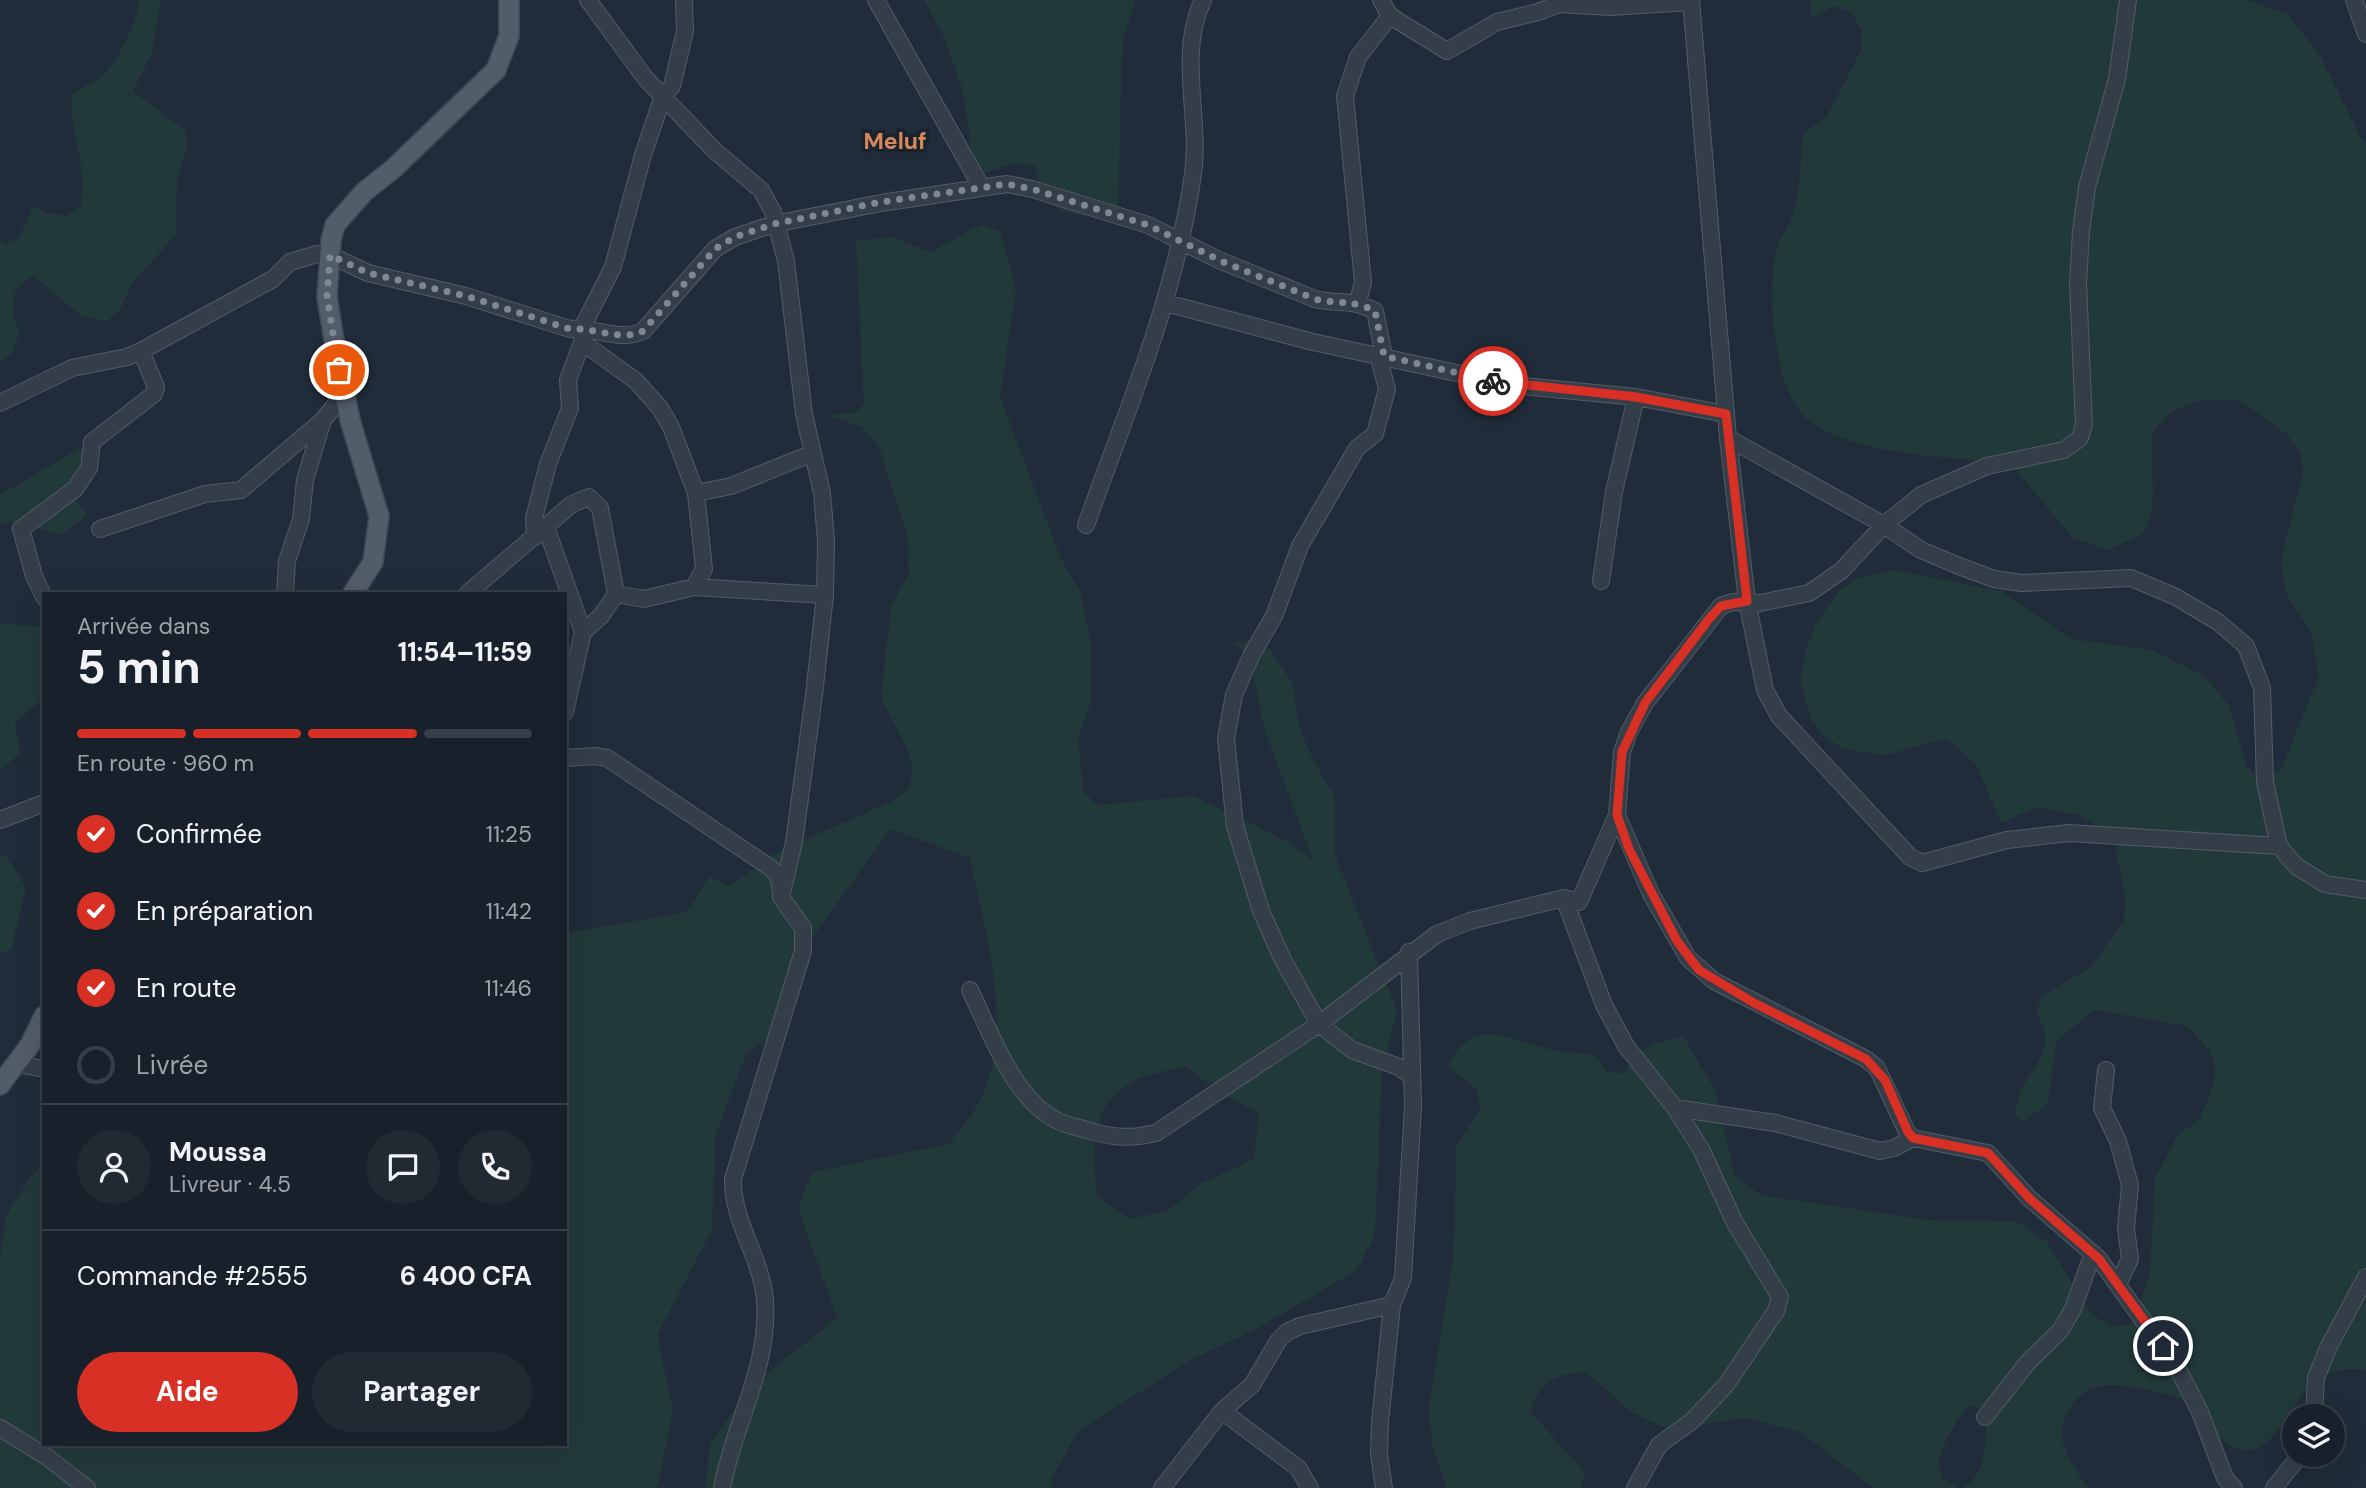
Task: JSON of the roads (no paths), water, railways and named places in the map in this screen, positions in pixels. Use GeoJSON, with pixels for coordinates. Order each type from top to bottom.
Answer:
{"type":"FeatureCollection","features":[{"type":"Feature","properties":{"kind":"main road"},"geometry":{"type":"LineString","coordinates":[[354,592],[373,562],[379,516],[344,394],[327,297],[335,225],[364,191],[393,169],[496,70],[509,36],[509,0]]}},
{"type":"Feature","properties":{"kind":"main road"},"geometry":{"type":"LineString","coordinates":[[0,1085],[18,1064],[42,1020]]}},
{"type":"Feature","properties":{"kind":"street"},"geometry":{"type":"LineString","coordinates":[[588,0],[646,79],[715,151],[761,190],[773,212],[774,224],[786,261],[804,414],[825,529],[825,595],[794,842],[781,897]]}},
{"type":"Feature","properties":{"kind":"street"},"geometry":{"type":"LineString","coordinates":[[566,592],[534,518],[548,464],[570,408],[568,380],[582,335],[613,267],[643,155],[663,96],[672,86],[685,31],[684,0]]}},
{"type":"Feature","properties":{"kind":"street"},"geometry":{"type":"LineString","coordinates":[[876,0],[982,188]]}},
{"type":"Feature","properties":{"kind":"street"},"geometry":{"type":"LineString","coordinates":[[1086,525],[1166,303],[1193,172],[1190,65],[1197,13],[1203,0]]}},
{"type":"Feature","properties":{"kind":"street"},"geometry":{"type":"LineString","coordinates":[[1381,0],[1390,16],[1447,51],[1497,22],[1538,12],[1559,2],[1610,8],[1690,1],[1728,439],[1747,601],[1765,690],[1779,716],[1910,857],[1922,863],[2007,840],[2069,832],[2279,846]]}},
{"type":"Feature","properties":{"kind":"street"},"geometry":{"type":"LineString","coordinates":[[970,990],[1011,1073],[1038,1107],[1056,1120],[1128,1140],[1156,1133],[1172,1124],[1319,1024],[1409,952],[1437,934],[1460,924],[1564,898],[1579,902],[1617,815],[1622,752],[1645,703],[1721,606],[1797,597],[1823,586],[1884,525],[1921,495],[1954,478],[1987,467],[2064,450],[2080,438],[2084,425],[2078,282],[2081,232],[2088,187],[2117,79],[2129,0]]}},
{"type":"Feature","properties":{"kind":"street"},"geometry":{"type":"LineString","coordinates":[[2354,0],[2366,34]]}},
{"type":"Feature","properties":{"kind":"street"},"geometry":{"type":"LineString","coordinates":[[1358,302],[1363,282],[1345,96],[1358,57],[1390,16]]}},
{"type":"Feature","properties":{"kind":"street"},"geometry":{"type":"LineString","coordinates":[[582,335],[630,337],[643,331],[715,249],[735,237],[774,224],[881,202],[1007,184],[1032,189],[1148,225],[1302,295],[1331,303],[1358,302],[1375,311],[1387,390],[1375,434],[1357,448],[1300,546],[1274,616],[1252,654],[1234,695],[1227,738],[1235,826],[1244,860],[1283,960],[1319,1024],[1352,1050],[1399,1068],[1411,1076]]}},
{"type":"Feature","properties":{"kind":"street"},"geometry":{"type":"LineString","coordinates":[[0,403],[72,368],[127,357],[141,351],[273,279],[290,262],[317,254],[330,255],[368,273],[466,296],[570,329],[582,335],[636,380],[660,408],[696,493],[704,569],[694,587]]}},
{"type":"Feature","properties":{"kind":"street"},"geometry":{"type":"LineString","coordinates":[[1166,303],[1313,342],[1512,385],[1636,397],[1726,414]]}},
{"type":"Feature","properties":{"kind":"street"},"geometry":{"type":"LineString","coordinates":[[42,593],[34,576],[21,529],[75,489],[89,468],[92,442],[154,394],[156,387],[141,351]]}},
{"type":"Feature","properties":{"kind":"street"},"geometry":{"type":"LineString","coordinates":[[100,529],[205,494],[241,490],[323,420],[344,394]]}},
{"type":"Feature","properties":{"kind":"street"},"geometry":{"type":"LineString","coordinates":[[1601,582],[1614,492],[1636,397]]}},
{"type":"Feature","properties":{"kind":"street"},"geometry":{"type":"LineString","coordinates":[[285,592],[287,561],[301,519],[305,480],[323,420]]}},
{"type":"Feature","properties":{"kind":"street"},"geometry":{"type":"LineString","coordinates":[[1728,439],[1884,525],[1922,550],[1994,579],[2022,583],[2131,578],[2176,597],[2239,638],[2251,655],[2264,697],[2265,782],[2279,846],[2296,866],[2325,884],[2366,890]]}},
{"type":"Feature","properties":{"kind":"street"},"geometry":{"type":"LineString","coordinates":[[696,493],[731,486],[813,453]]}},
{"type":"Feature","properties":{"kind":"street"},"geometry":{"type":"LineString","coordinates":[[469,592],[580,498],[589,496],[595,500],[603,521],[616,594],[601,617],[583,632],[569,675],[567,694]]}},
{"type":"Feature","properties":{"kind":"street"},"geometry":{"type":"LineString","coordinates":[[616,594],[644,599],[694,587],[825,595]]}},
{"type":"Feature","properties":{"kind":"street"},"geometry":{"type":"LineString","coordinates":[[567,594],[583,632]]}},
{"type":"Feature","properties":{"kind":"street"},"geometry":{"type":"LineString","coordinates":[[567,758],[607,758],[771,868],[779,878],[781,897],[803,928],[803,951],[733,1179],[732,1199],[759,1273],[765,1298],[766,1322],[752,1385],[722,1488]]}},
{"type":"Feature","properties":{"kind":"street"},"geometry":{"type":"LineString","coordinates":[[0,820],[42,804]]}},
{"type":"Feature","properties":{"kind":"street"},"geometry":{"type":"LineString","coordinates":[[1617,815],[1651,894],[1688,958],[1714,981],[1871,1063],[1885,1080],[1913,1138],[1988,1153],[2029,1198],[2094,1253],[2178,1367],[2200,1412],[2225,1478],[2234,1488]]}},
{"type":"Feature","properties":{"kind":"street"},"geometry":{"type":"LineString","coordinates":[[1564,898],[1604,1005],[1626,1046],[1675,1108],[1701,1149],[1735,1223],[1776,1288],[1779,1304],[1726,1385],[1692,1421],[1659,1446],[1635,1488]]}},
{"type":"Feature","properties":{"kind":"street"},"geometry":{"type":"LineString","coordinates":[[1384,1488],[1379,1454],[1380,1422],[1392,1305],[1403,1278],[1413,1106],[1409,952]]}},
{"type":"Feature","properties":{"kind":"street"},"geometry":{"type":"LineString","coordinates":[[18,1064],[42,1069]]}},
{"type":"Feature","properties":{"kind":"street"},"geometry":{"type":"LineString","coordinates":[[2106,1070],[2102,1108],[2118,1141],[2130,1185],[2126,1216],[2130,1259],[2118,1284]]}},
{"type":"Feature","properties":{"kind":"street"},"geometry":{"type":"LineString","coordinates":[[1675,1108],[1775,1123],[1880,1151],[1894,1148],[1913,1138]]}},
{"type":"Feature","properties":{"kind":"street"},"geometry":{"type":"LineString","coordinates":[[1985,1417],[2028,1362],[2060,1331],[2073,1309],[2094,1253]]}},
{"type":"Feature","properties":{"kind":"street"},"geometry":{"type":"LineString","coordinates":[[2315,1404],[2316,1378],[2328,1348],[2366,1277]]}},
{"type":"Feature","properties":{"kind":"street"},"geometry":{"type":"LineString","coordinates":[[1161,1488],[1222,1411],[1252,1385],[1287,1332],[1300,1326],[1392,1305]]}},
{"type":"Feature","properties":{"kind":"street"},"geometry":{"type":"LineString","coordinates":[[1222,1411],[1298,1468],[1310,1488]]}},
{"type":"Feature","properties":{"kind":"street"},"geometry":{"type":"LineString","coordinates":[[0,1428],[47,1457],[87,1488]]}},
{"type":"Feature","properties":{"kind":"street"},"geometry":{"type":"LineString","coordinates":[[2274,1488],[2291,1467]]}},
{"type":"Feature","properties":{"kind":"district","name":"Meluf"},"geometry":{"type":"Point","coordinates":[895,141]}}]}
